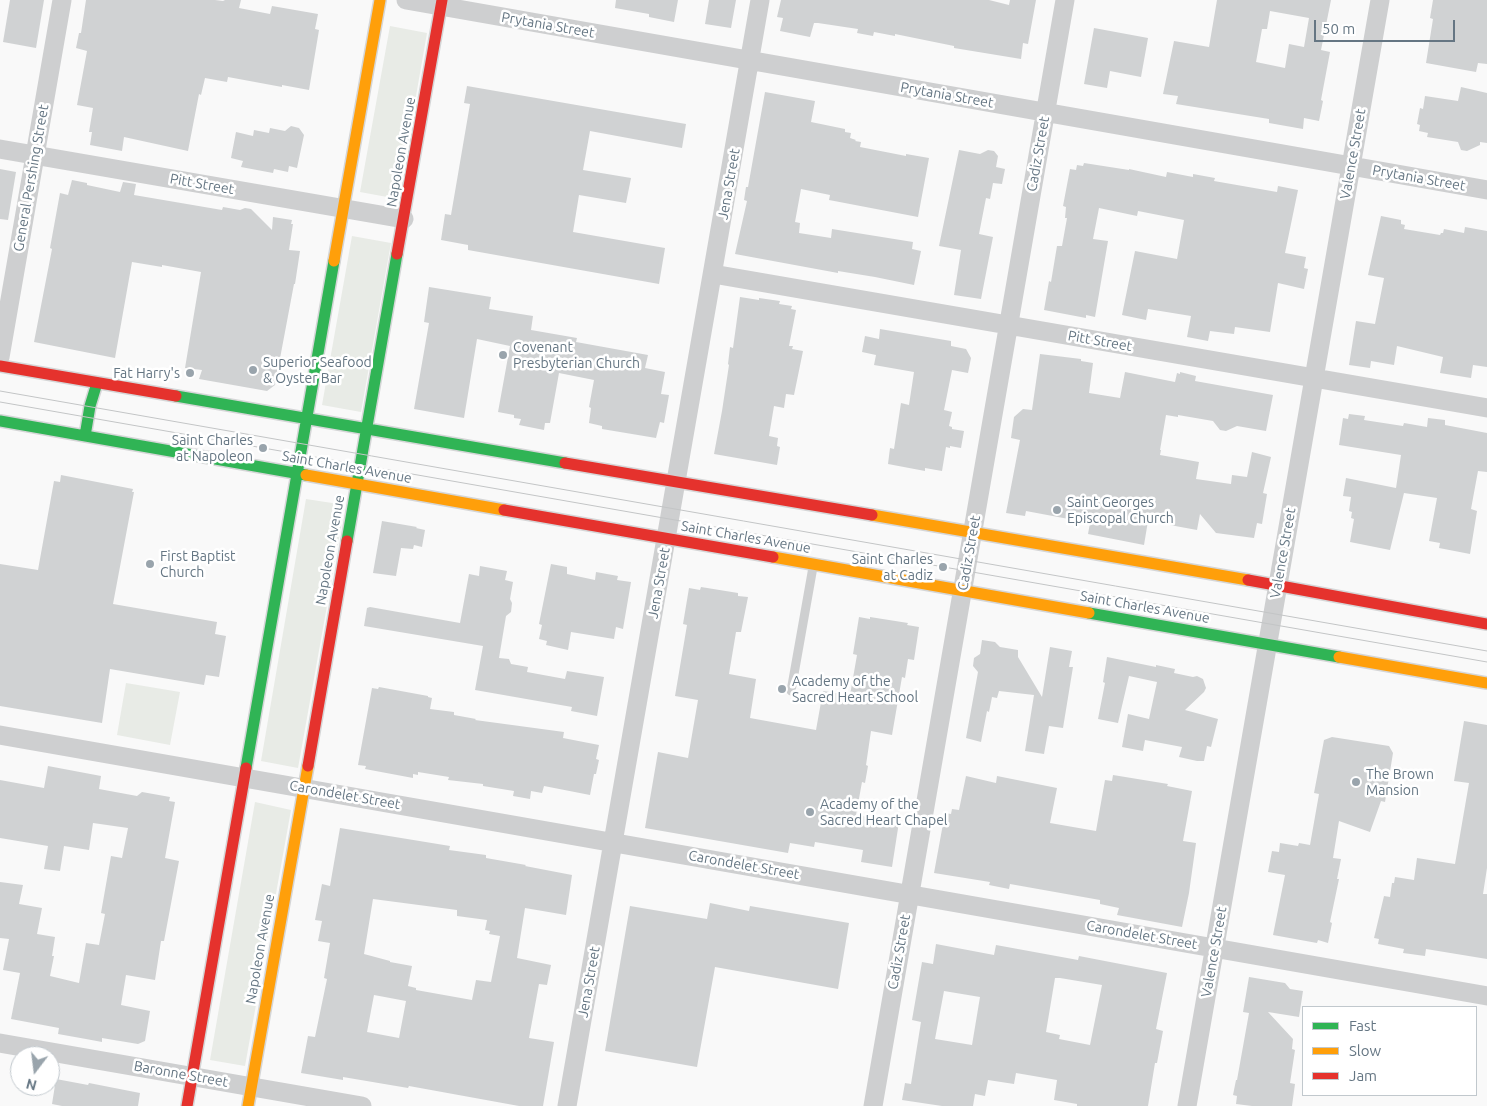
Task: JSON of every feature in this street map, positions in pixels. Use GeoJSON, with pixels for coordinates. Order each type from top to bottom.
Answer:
{"type":"FeatureCollection","features":[{"type":"Feature","properties":{"kind":"main road"},"geometry":{"type":"LineString","coordinates":[[187,1106],[380,0]]}},
{"type":"Feature","properties":{"kind":"main road","name":"Napoleon Avenue"},"geometry":{"type":"LineString","coordinates":[[248,1106],[442,3]]}},
{"type":"Feature","properties":{"kind":"main road"},"geometry":{"type":"LineString","coordinates":[[0,366],[1278,585],[1487,624]]}},
{"type":"Feature","properties":{"kind":"main road"},"geometry":{"type":"LineString","coordinates":[[85,436],[90,406],[97,382]]}},
{"type":"Feature","properties":{"kind":"main road","name":"Saint Charles Avenue"},"geometry":{"type":"LineString","coordinates":[[0,421],[1487,683]]}},
{"type":"Feature","properties":{"kind":"street","name":"General Pershing Street"},"geometry":{"type":"LineString","coordinates":[[0,357],[62,0]]}},
{"type":"Feature","properties":{"kind":"street","name":"Prytania Street"},"geometry":{"type":"LineString","coordinates":[[406,0],[442,3],[750,60],[1487,190]]}},
{"type":"Feature","properties":{"kind":"street","name":"Jena Street"},"geometry":{"type":"LineString","coordinates":[[567,1106],[760,0]]}},
{"type":"Feature","properties":{"kind":"street","name":"Cadiz Street"},"geometry":{"type":"LineString","coordinates":[[873,1106],[1065,0]]}},
{"type":"Feature","properties":{"kind":"street","name":"Valence Street"},"geometry":{"type":"LineString","coordinates":[[1187,1106],[1380,0]]}},
{"type":"Feature","properties":{"kind":"street","name":"Pitt Street"},"geometry":{"type":"LineString","coordinates":[[0,149],[404,219]]}},
{"type":"Feature","properties":{"kind":"street","name":"Pitt Street"},"geometry":{"type":"LineString","coordinates":[[713,274],[1487,408]]}},
{"type":"Feature","properties":{"kind":"street","name":"Carondelet Street"},"geometry":{"type":"LineString","coordinates":[[0,735],[1487,996]]}},
{"type":"Feature","properties":{"kind":"street","name":"Baronne Street"},"geometry":{"type":"LineString","coordinates":[[0,1043],[362,1106]]}},
{"type":"Feature","properties":{"kind":"lane"},"geometry":{"type":"LineString","coordinates":[[791,691],[813,564]]}},
{"type":"Feature","properties":{"kind":"shaded area"},"geometry":{"type":"Polygon","coordinates":[[[390,26],[427,33],[398,199],[360,192],[390,26]]]}},
{"type":"Feature","properties":{"kind":"shaded area"},"geometry":{"type":"Polygon","coordinates":[[[352,236],[391,243],[361,412],[322,405],[352,236]]]}},
{"type":"Feature","properties":{"kind":"shaded area"},"geometry":{"type":"Polygon","coordinates":[[[306,499],[345,505],[298,768],[261,761],[306,499]]]}},
{"type":"Feature","properties":{"kind":"shaded area"},"geometry":{"type":"Polygon","coordinates":[[[126,683],[180,692],[170,745],[117,735],[126,683]]]}},
{"type":"Feature","properties":{"kind":"shaded area"},"geometry":{"type":"Polygon","coordinates":[[[255,802],[291,810],[245,1066],[210,1060],[255,802]]]}},
{"type":"Feature","properties":{"kind":"building"},"geometry":{"type":"Polygon","coordinates":[[[10,0],[44,0],[36,48],[3,42],[10,0]]]}},
{"type":"Feature","properties":{"kind":"building"},"geometry":{"type":"Polygon","coordinates":[[[86,0],[241,0],[239,8],[270,14],[272,6],[318,14],[315,29],[319,30],[309,90],[228,77],[227,82],[205,78],[201,95],[199,94],[188,151],[124,137],[122,151],[90,145],[92,132],[89,132],[93,108],[77,105],[87,51],[76,48],[79,33],[81,33],[86,0]]]}},
{"type":"Feature","properties":{"kind":"building"},"geometry":{"type":"Polygon","coordinates":[[[616,0],[678,0],[674,22],[649,17],[649,14],[615,8],[616,0]]]}},
{"type":"Feature","properties":{"kind":"building"},"geometry":{"type":"Polygon","coordinates":[[[709,0],[736,0],[731,28],[705,24],[709,0]]]}},
{"type":"Feature","properties":{"kind":"building"},"geometry":{"type":"Polygon","coordinates":[[[781,0],[989,0],[1009,5],[1010,0],[1036,0],[1028,44],[1023,43],[1021,59],[954,48],[954,46],[895,34],[895,36],[874,32],[873,36],[857,33],[858,29],[818,23],[814,23],[810,37],[780,31],[783,18],[777,17],[781,0]]]}},
{"type":"Feature","properties":{"kind":"building"},"geometry":{"type":"Polygon","coordinates":[[[1217,0],[1331,0],[1321,50],[1330,52],[1319,121],[1304,118],[1303,129],[1269,123],[1269,119],[1176,104],[1178,96],[1163,94],[1174,41],[1209,47],[1217,0]],[[1270,11],[1267,29],[1262,29],[1256,62],[1285,68],[1289,44],[1304,47],[1309,18],[1270,11]]]}},
{"type":"Feature","properties":{"kind":"building"},"geometry":{"type":"Polygon","coordinates":[[[1433,0],[1487,0],[1487,64],[1478,63],[1476,72],[1426,63],[1433,19],[1430,18],[1433,0]]]}},
{"type":"Feature","properties":{"kind":"building"},"geometry":{"type":"Polygon","coordinates":[[[1094,28],[1148,38],[1141,77],[1110,71],[1107,88],[1084,84],[1094,28]]]}},
{"type":"Feature","properties":{"kind":"building"},"geometry":{"type":"Polygon","coordinates":[[[467,86],[686,124],[682,148],[590,131],[583,170],[631,178],[626,203],[579,195],[573,232],[665,248],[659,284],[468,250],[468,245],[441,240],[445,214],[451,215],[470,104],[464,103],[467,86]]]}},
{"type":"Feature","properties":{"kind":"building"},"geometry":{"type":"Polygon","coordinates":[[[1461,87],[1487,93],[1487,143],[1480,142],[1480,145],[1467,151],[1461,150],[1458,142],[1427,137],[1428,133],[1419,131],[1420,125],[1417,124],[1420,108],[1423,109],[1425,96],[1458,101],[1461,87]]]}},
{"type":"Feature","properties":{"kind":"building"},"geometry":{"type":"Polygon","coordinates":[[[765,92],[815,101],[811,122],[845,129],[845,132],[851,133],[850,138],[861,142],[860,147],[906,156],[906,154],[929,158],[918,217],[829,200],[830,195],[801,189],[795,222],[800,223],[799,233],[831,238],[832,229],[913,242],[912,249],[921,251],[914,285],[735,254],[747,201],[744,200],[746,187],[748,187],[765,92]]]}},
{"type":"Feature","properties":{"kind":"building"},"geometry":{"type":"Polygon","coordinates":[[[291,126],[299,128],[304,135],[297,168],[289,166],[288,172],[274,169],[273,173],[241,167],[243,161],[231,158],[236,132],[253,136],[254,130],[269,133],[270,128],[285,131],[291,126]]]}},
{"type":"Feature","properties":{"kind":"building"},"geometry":{"type":"Polygon","coordinates":[[[959,150],[980,154],[988,150],[994,151],[998,156],[996,167],[1005,169],[1002,184],[993,183],[990,199],[986,198],[979,234],[993,237],[981,299],[954,295],[961,250],[939,246],[959,150]]]}},
{"type":"Feature","properties":{"kind":"building"},"geometry":{"type":"Polygon","coordinates":[[[1084,163],[1129,169],[1166,177],[1167,172],[1193,177],[1193,174],[1215,178],[1214,181],[1277,192],[1278,186],[1298,190],[1285,253],[1306,257],[1304,268],[1308,269],[1304,289],[1278,283],[1270,332],[1235,327],[1234,334],[1210,331],[1208,341],[1187,337],[1191,316],[1148,309],[1146,320],[1122,315],[1135,251],[1177,259],[1184,220],[1138,211],[1137,216],[1099,208],[1093,239],[1108,241],[1095,317],[1086,315],[1086,318],[1044,310],[1057,246],[1062,246],[1067,218],[1065,218],[1066,207],[1063,206],[1070,169],[1076,170],[1077,165],[1083,166],[1084,163]]]}},
{"type":"Feature","properties":{"kind":"building"},"geometry":{"type":"Polygon","coordinates":[[[0,169],[16,172],[8,220],[0,219],[0,169]]]}},
{"type":"Feature","properties":{"kind":"building"},"geometry":{"type":"Polygon","coordinates":[[[72,180],[120,192],[123,182],[136,184],[134,195],[222,210],[223,207],[240,210],[245,208],[251,209],[272,230],[273,217],[292,220],[289,250],[300,251],[275,385],[267,391],[199,379],[202,370],[185,368],[201,272],[162,265],[162,267],[132,262],[115,358],[34,342],[52,249],[50,248],[60,193],[68,195],[72,180]]]}},
{"type":"Feature","properties":{"kind":"building"},"geometry":{"type":"Polygon","coordinates":[[[1381,216],[1401,220],[1401,224],[1405,225],[1404,229],[1440,235],[1444,229],[1464,233],[1465,227],[1487,231],[1487,367],[1473,365],[1471,378],[1440,373],[1443,357],[1397,346],[1394,365],[1371,361],[1370,368],[1349,365],[1356,321],[1375,324],[1384,278],[1368,275],[1381,216]]]}},
{"type":"Feature","properties":{"kind":"building"},"geometry":{"type":"Polygon","coordinates":[[[429,287],[491,297],[489,309],[533,316],[531,330],[577,338],[576,342],[648,355],[645,368],[665,372],[661,394],[669,395],[664,423],[660,422],[656,438],[602,429],[602,426],[589,423],[591,408],[589,407],[594,380],[559,373],[550,423],[545,423],[544,430],[519,425],[521,419],[514,418],[514,415],[498,412],[510,346],[477,339],[464,418],[414,409],[429,323],[424,322],[429,287]]]}},
{"type":"Feature","properties":{"kind":"building"},"geometry":{"type":"Polygon","coordinates":[[[740,297],[780,301],[779,304],[792,306],[791,309],[796,310],[789,346],[793,346],[792,349],[803,351],[794,395],[786,394],[784,408],[774,406],[769,436],[778,438],[777,446],[780,447],[777,465],[714,454],[729,365],[730,347],[733,348],[740,297]]]}},
{"type":"Feature","properties":{"kind":"building"},"geometry":{"type":"Polygon","coordinates":[[[880,329],[951,341],[951,346],[966,349],[971,358],[968,373],[952,370],[944,410],[952,412],[949,426],[952,429],[964,431],[961,448],[946,447],[942,471],[925,468],[925,471],[888,464],[890,448],[894,449],[901,403],[909,405],[914,372],[874,365],[876,355],[862,352],[865,336],[879,339],[880,329]]]}},
{"type":"Feature","properties":{"kind":"building"},"geometry":{"type":"Polygon","coordinates":[[[1040,354],[1081,359],[1081,361],[1093,363],[1089,393],[1120,398],[1125,372],[1175,382],[1177,373],[1180,374],[1180,372],[1196,376],[1195,381],[1273,395],[1266,431],[1237,426],[1226,431],[1220,430],[1213,421],[1178,415],[1178,417],[1166,415],[1160,450],[1160,455],[1199,462],[1196,479],[1231,484],[1232,475],[1247,477],[1252,452],[1271,457],[1263,493],[1267,494],[1262,524],[1257,523],[1254,538],[1216,533],[1200,514],[1197,530],[1148,521],[1144,545],[1088,534],[1090,523],[1026,511],[1025,516],[1006,513],[1020,440],[1011,438],[1014,417],[1023,409],[1032,410],[1040,354]]]}},
{"type":"Feature","properties":{"kind":"building"},"geometry":{"type":"Polygon","coordinates":[[[1349,414],[1365,416],[1364,420],[1403,426],[1404,423],[1427,427],[1428,418],[1445,420],[1445,425],[1487,433],[1487,472],[1478,471],[1471,509],[1477,511],[1470,554],[1439,548],[1440,543],[1429,541],[1437,498],[1404,493],[1390,550],[1350,542],[1354,519],[1351,518],[1352,512],[1349,511],[1351,497],[1343,496],[1346,478],[1396,488],[1401,455],[1339,445],[1343,418],[1348,419],[1349,414]]]}},
{"type":"Feature","properties":{"kind":"building"},"geometry":{"type":"Polygon","coordinates":[[[61,475],[133,489],[113,604],[217,622],[215,634],[226,636],[219,677],[206,675],[204,685],[110,669],[102,723],[0,706],[0,564],[38,570],[54,481],[60,482],[61,475]]]}},
{"type":"Feature","properties":{"kind":"building"},"geometry":{"type":"Polygon","coordinates":[[[382,521],[425,530],[422,547],[414,545],[413,549],[401,548],[396,576],[373,573],[382,521]]]}},
{"type":"Feature","properties":{"kind":"building"},"geometry":{"type":"Polygon","coordinates":[[[551,564],[567,567],[567,574],[595,580],[596,572],[618,576],[617,580],[631,582],[623,629],[616,627],[614,639],[571,632],[568,650],[546,645],[547,641],[539,639],[542,625],[539,624],[551,564]]]}},
{"type":"Feature","properties":{"kind":"building"},"geometry":{"type":"Polygon","coordinates":[[[480,566],[507,571],[505,580],[513,582],[510,599],[512,603],[511,612],[506,616],[499,658],[509,659],[511,664],[528,667],[527,672],[565,679],[567,671],[604,677],[597,716],[571,711],[572,707],[475,690],[483,646],[364,626],[367,608],[370,607],[460,623],[469,574],[479,576],[480,566]]]}},
{"type":"Feature","properties":{"kind":"building"},"geometry":{"type":"Polygon","coordinates":[[[701,587],[738,593],[738,596],[748,597],[741,632],[736,632],[729,674],[756,679],[750,718],[816,730],[823,691],[850,695],[857,655],[853,654],[859,617],[908,623],[907,625],[919,627],[914,660],[908,659],[905,678],[902,677],[892,735],[871,731],[865,783],[862,782],[856,815],[899,822],[892,867],[861,862],[863,850],[815,842],[814,847],[790,843],[788,853],[645,828],[658,752],[688,758],[698,700],[675,696],[687,625],[683,624],[689,588],[700,590],[701,587]]]}},
{"type":"Feature","properties":{"kind":"building"},"geometry":{"type":"Polygon","coordinates":[[[982,640],[995,642],[1000,647],[1018,650],[1018,657],[1042,697],[1050,647],[1072,651],[1069,667],[1073,667],[1063,728],[1049,726],[1044,754],[1025,751],[1034,695],[999,691],[997,698],[992,697],[989,712],[987,711],[981,742],[966,738],[978,672],[973,666],[974,658],[980,654],[982,640]]]}},
{"type":"Feature","properties":{"kind":"building"},"geometry":{"type":"Polygon","coordinates":[[[1107,657],[1175,669],[1174,673],[1193,677],[1197,676],[1203,679],[1206,688],[1204,692],[1185,710],[1218,719],[1211,747],[1207,746],[1204,761],[1179,757],[1182,747],[1145,740],[1143,751],[1122,747],[1128,714],[1149,719],[1157,682],[1129,676],[1118,723],[1098,719],[1105,683],[1103,682],[1107,657]]]}},
{"type":"Feature","properties":{"kind":"building"},"geometry":{"type":"Polygon","coordinates":[[[379,687],[428,696],[432,698],[430,709],[454,712],[454,715],[475,720],[564,732],[563,738],[599,745],[596,759],[599,760],[590,795],[544,786],[542,793],[531,791],[530,799],[513,796],[514,791],[483,786],[483,784],[448,780],[449,777],[418,772],[418,775],[413,774],[413,778],[365,769],[366,766],[358,765],[372,688],[378,689],[379,687]]]}},
{"type":"Feature","properties":{"kind":"building"},"geometry":{"type":"Polygon","coordinates":[[[1464,721],[1487,725],[1487,868],[1483,894],[1487,894],[1487,959],[1426,949],[1425,956],[1403,953],[1404,949],[1378,944],[1379,939],[1374,938],[1384,896],[1390,897],[1395,877],[1414,880],[1417,858],[1455,864],[1469,783],[1454,781],[1464,721]]]}},
{"type":"Feature","properties":{"kind":"building"},"geometry":{"type":"Polygon","coordinates":[[[1332,737],[1389,746],[1393,753],[1385,802],[1381,801],[1370,832],[1339,821],[1333,858],[1341,859],[1328,943],[1318,940],[1317,943],[1273,935],[1285,875],[1268,872],[1272,851],[1279,852],[1280,843],[1298,846],[1299,843],[1310,845],[1319,794],[1314,793],[1324,740],[1332,737]]]}},
{"type":"Feature","properties":{"kind":"building"},"geometry":{"type":"Polygon","coordinates":[[[48,766],[101,776],[99,789],[137,796],[142,792],[170,797],[169,801],[175,802],[165,858],[179,861],[164,941],[161,941],[155,980],[126,975],[121,1005],[150,1011],[145,1041],[138,1044],[102,1038],[102,1042],[58,1034],[59,1028],[11,1019],[20,973],[3,970],[9,939],[0,938],[0,882],[23,885],[19,904],[42,908],[37,934],[55,937],[50,976],[79,983],[86,943],[99,945],[105,914],[101,913],[111,856],[122,858],[128,828],[93,823],[89,850],[64,846],[60,871],[44,869],[48,846],[0,838],[0,780],[44,788],[48,766]]]}},
{"type":"Feature","properties":{"kind":"building"},"geometry":{"type":"Polygon","coordinates":[[[1113,775],[1168,784],[1167,786],[1192,791],[1183,841],[1196,843],[1182,927],[1117,915],[1119,908],[1100,904],[1100,900],[1010,884],[1009,889],[989,885],[990,882],[934,873],[945,813],[951,814],[952,809],[959,810],[966,776],[996,783],[997,776],[1057,788],[1050,823],[1096,831],[1105,780],[1112,781],[1113,775]]]}},
{"type":"Feature","properties":{"kind":"building"},"geometry":{"type":"Polygon","coordinates":[[[340,828],[450,846],[449,850],[486,855],[486,858],[572,875],[566,915],[525,908],[517,958],[551,965],[547,985],[539,984],[529,1038],[554,1042],[543,1106],[519,1106],[409,1086],[408,1088],[343,1077],[343,1080],[301,1073],[308,1036],[315,1037],[327,979],[324,978],[330,943],[318,941],[322,921],[315,920],[322,884],[330,886],[340,828]],[[373,899],[364,954],[412,966],[408,986],[416,988],[416,990],[472,1000],[476,980],[491,982],[500,936],[489,934],[490,931],[485,930],[487,920],[457,916],[457,910],[373,899]],[[374,995],[367,1032],[399,1038],[406,1001],[374,995]]]}},
{"type":"Feature","properties":{"kind":"building"},"geometry":{"type":"Polygon","coordinates":[[[710,903],[749,911],[750,906],[849,923],[838,989],[715,967],[697,1067],[605,1051],[630,906],[707,919],[710,903]]]}},
{"type":"Feature","properties":{"kind":"building"},"geometry":{"type":"Polygon","coordinates":[[[936,944],[994,955],[996,945],[1078,960],[1079,956],[1167,973],[1156,1029],[1163,1031],[1157,1063],[1155,1063],[1148,1106],[1077,1106],[1077,1104],[1054,1100],[1057,1080],[1016,1073],[1014,1084],[988,1080],[985,1096],[975,1094],[973,1106],[942,1106],[902,1100],[905,1083],[911,1084],[921,1022],[912,1020],[922,962],[933,964],[936,944]],[[1055,978],[1046,1032],[1060,1035],[1059,1039],[1090,1045],[1102,985],[1055,978]],[[944,991],[935,1039],[972,1045],[980,997],[944,991]]]}},
{"type":"Feature","properties":{"kind":"building"},"geometry":{"type":"Polygon","coordinates":[[[1249,977],[1285,983],[1290,989],[1303,991],[1299,1017],[1268,1012],[1293,1039],[1292,1049],[1295,1050],[1290,1083],[1295,1084],[1292,1106],[1236,1104],[1237,1096],[1233,1095],[1249,1013],[1243,1012],[1249,977]]]}},
{"type":"Feature","properties":{"kind":"building"},"geometry":{"type":"Polygon","coordinates":[[[60,1080],[88,1085],[89,1083],[140,1093],[138,1106],[62,1106],[52,1104],[53,1096],[60,1096],[60,1080]]]}},
{"type":"Feature","properties":{"kind":"tram line"},"geometry":{"type":"LineString","coordinates":[[0,391],[1487,651]]}},
{"type":"Feature","properties":{"kind":"tram line"},"geometry":{"type":"LineString","coordinates":[[0,402],[1487,662]]}},
{"type":"Feature","properties":{"kind":"traffic: fast"},"geometry":{"type":"LineString","coordinates":[[347,541],[397,254]]}},
{"type":"Feature","properties":{"kind":"traffic: fast"},"geometry":{"type":"LineString","coordinates":[[246,768],[334,261]]}},
{"type":"Feature","properties":{"kind":"traffic: fast"},"geometry":{"type":"LineString","coordinates":[[85,436],[90,406],[97,383]]}},
{"type":"Feature","properties":{"kind":"traffic: fast"},"geometry":{"type":"LineString","coordinates":[[176,396],[565,463]]}},
{"type":"Feature","properties":{"kind":"traffic: fast"},"geometry":{"type":"LineString","coordinates":[[0,421],[306,475]]}},
{"type":"Feature","properties":{"kind":"traffic: fast"},"geometry":{"type":"LineString","coordinates":[[1089,613],[1339,657]]}},
{"type":"Feature","properties":{"kind":"traffic: slow"},"geometry":{"type":"LineString","coordinates":[[334,261],[380,0]]}},
{"type":"Feature","properties":{"kind":"traffic: slow"},"geometry":{"type":"LineString","coordinates":[[306,475],[504,510]]}},
{"type":"Feature","properties":{"kind":"traffic: slow"},"geometry":{"type":"LineString","coordinates":[[872,515],[1248,580]]}},
{"type":"Feature","properties":{"kind":"traffic: slow"},"geometry":{"type":"LineString","coordinates":[[773,557],[1089,613]]}},
{"type":"Feature","properties":{"kind":"traffic: slow"},"geometry":{"type":"LineString","coordinates":[[1339,657],[1487,683]]}},
{"type":"Feature","properties":{"kind":"traffic: slow"},"geometry":{"type":"LineString","coordinates":[[248,1106],[308,766]]}},
{"type":"Feature","properties":{"kind":"traffic: jam"},"geometry":{"type":"LineString","coordinates":[[397,254],[442,0]]}},
{"type":"Feature","properties":{"kind":"traffic: jam"},"geometry":{"type":"LineString","coordinates":[[0,366],[176,396]]}},
{"type":"Feature","properties":{"kind":"traffic: jam"},"geometry":{"type":"LineString","coordinates":[[565,463],[872,515]]}},
{"type":"Feature","properties":{"kind":"traffic: jam"},"geometry":{"type":"LineString","coordinates":[[504,510],[773,557]]}},
{"type":"Feature","properties":{"kind":"traffic: jam"},"geometry":{"type":"LineString","coordinates":[[308,766],[347,541]]}},
{"type":"Feature","properties":{"kind":"traffic: jam"},"geometry":{"type":"LineString","coordinates":[[1248,580],[1487,624]]}},
{"type":"Feature","properties":{"kind":"traffic: jam"},"geometry":{"type":"LineString","coordinates":[[187,1106],[246,768]]}},
{"type":"Feature","properties":{"kind":"place","name":"Covenant Presbyterian Church"},"geometry":{"type":"Point","coordinates":[503,355]}},
{"type":"Feature","properties":{"kind":"place","name":"Superior Seafood & Oyster Bar"},"geometry":{"type":"Point","coordinates":[253,370]}},
{"type":"Feature","properties":{"kind":"place","name":"Fat Harry's"},"geometry":{"type":"Point","coordinates":[190,373]}},
{"type":"Feature","properties":{"kind":"place","name":"Saint Charles at Napoleon"},"geometry":{"type":"Point","coordinates":[263,448]}},
{"type":"Feature","properties":{"kind":"place","name":"Saint Georges Episcopal Church"},"geometry":{"type":"Point","coordinates":[1057,510]}},
{"type":"Feature","properties":{"kind":"place","name":"First Baptist Church"},"geometry":{"type":"Point","coordinates":[150,564]}},
{"type":"Feature","properties":{"kind":"place","name":"Saint Charles at Cadiz"},"geometry":{"type":"Point","coordinates":[943,567]}},
{"type":"Feature","properties":{"kind":"place","name":"Academy of the Sacred Heart School"},"geometry":{"type":"Point","coordinates":[782,689]}},
{"type":"Feature","properties":{"kind":"place","name":"The Brown Mansion"},"geometry":{"type":"Point","coordinates":[1356,782]}},
{"type":"Feature","properties":{"kind":"place","name":"Academy of the Sacred Heart Chapel"},"geometry":{"type":"Point","coordinates":[810,812]}}]}
